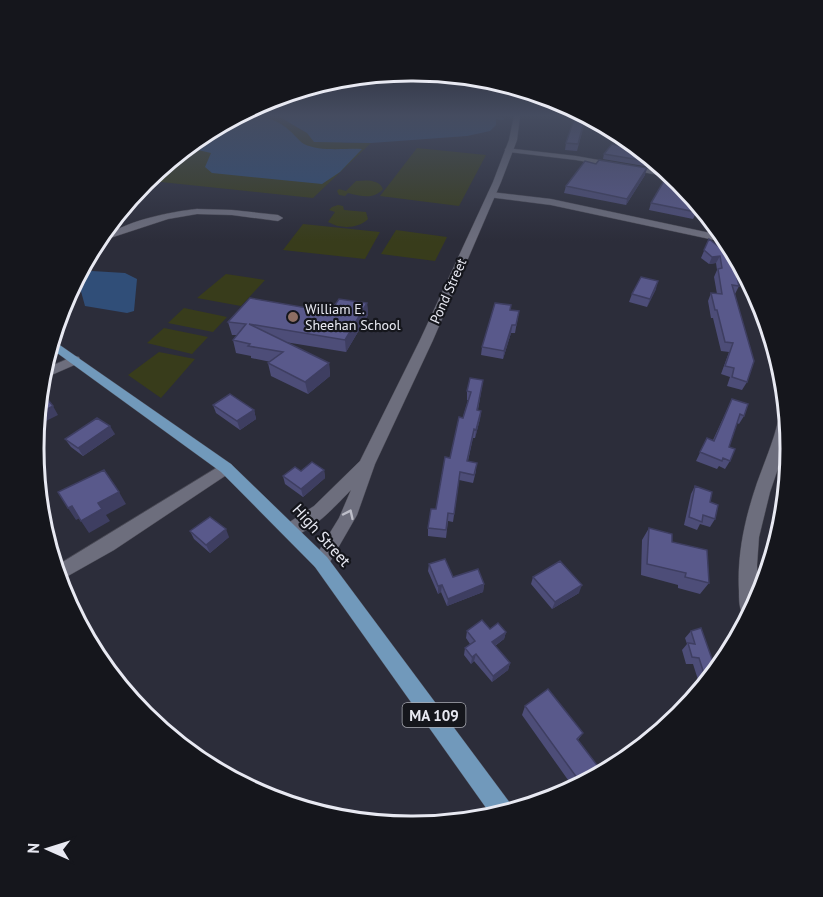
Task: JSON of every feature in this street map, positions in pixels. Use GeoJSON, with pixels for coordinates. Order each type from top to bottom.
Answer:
{"type":"FeatureCollection","features":[{"type":"Feature","properties":{"kind":"main road","name":"High Street"},"geometry":{"type":"LineString","coordinates":[[58,348],[226,468],[291,530],[321,562],[499,806]]}},
{"type":"Feature","properties":{"kind":"street","name":"Pond Street"},"geometry":{"type":"LineString","coordinates":[[321,562],[336,540],[350,511],[368,462],[410,379],[506,158]]}},
{"type":"Feature","properties":{"kind":"street"},"geometry":{"type":"LineString","coordinates":[[567,158],[655,173]]}},
{"type":"Feature","properties":{"kind":"street"},"geometry":{"type":"LineString","coordinates":[[491,195],[577,207],[712,237]]}},
{"type":"Feature","properties":{"kind":"street"},"geometry":{"type":"LineString","coordinates":[[112,236],[156,220],[185,213],[210,211],[278,218]]}},
{"type":"Feature","properties":{"kind":"street"},"geometry":{"type":"LineString","coordinates":[[52,372],[74,360]]}},
{"type":"Feature","properties":{"kind":"street"},"geometry":{"type":"LineString","coordinates":[[748,596],[747,552],[761,493],[780,438]]}},
{"type":"Feature","properties":{"kind":"street","name":"Pond Street"},"geometry":{"type":"LineString","coordinates":[[291,530],[321,511],[368,462]]}},
{"type":"Feature","properties":{"kind":"street"},"geometry":{"type":"LineString","coordinates":[[64,570],[108,545],[226,468]]}},
{"type":"Feature","properties":{"kind":"green space"},"geometry":{"type":"Polygon","coordinates":[[[186,158],[355,158],[313,198],[157,183],[186,158]]]}},
{"type":"Feature","properties":{"kind":"green space"},"geometry":{"type":"Polygon","coordinates":[[[409,158],[484,158],[459,206],[380,196],[409,158]]]}},
{"type":"Feature","properties":{"kind":"green space"},"geometry":{"type":"Polygon","coordinates":[[[356,181],[375,182],[383,189],[371,196],[348,193],[345,196],[339,195],[337,191],[339,189],[346,191],[356,181]]]}},
{"type":"Feature","properties":{"kind":"green space"},"geometry":{"type":"Polygon","coordinates":[[[338,205],[343,206],[344,210],[366,212],[368,219],[359,225],[349,227],[328,222],[335,212],[329,210],[338,205]]]}},
{"type":"Feature","properties":{"kind":"green space"},"geometry":{"type":"Polygon","coordinates":[[[303,224],[380,232],[365,259],[283,250],[303,224]]]}},
{"type":"Feature","properties":{"kind":"green space"},"geometry":{"type":"Polygon","coordinates":[[[396,230],[447,237],[435,261],[381,254],[396,230]]]}},
{"type":"Feature","properties":{"kind":"green space"},"geometry":{"type":"Polygon","coordinates":[[[226,274],[265,280],[241,306],[197,298],[226,274]]]}},
{"type":"Feature","properties":{"kind":"green space"},"geometry":{"type":"Polygon","coordinates":[[[184,308],[227,317],[213,332],[168,323],[184,308]]]}},
{"type":"Feature","properties":{"kind":"green space"},"geometry":{"type":"Polygon","coordinates":[[[164,328],[208,337],[192,354],[147,343],[164,328]]]}},
{"type":"Feature","properties":{"kind":"green space"},"geometry":{"type":"Polygon","coordinates":[[[159,352],[195,359],[161,398],[128,375],[159,352]]]}},
{"type":"Feature","properties":{"kind":"water"},"geometry":{"type":"Polygon","coordinates":[[[209,158],[354,158],[340,172],[322,184],[212,173],[205,167],[209,158]]]}},
{"type":"Feature","properties":{"kind":"water"},"geometry":{"type":"Polygon","coordinates":[[[89,272],[125,273],[137,279],[134,311],[127,313],[85,306],[80,288],[89,272]]]}},
{"type":"Feature","properties":{"kind":"building"},"geometry":{"type":"Polygon","coordinates":[[[599,160],[647,168],[627,199],[566,186],[585,161],[596,164],[599,160]]]}},
{"type":"Feature","properties":{"kind":"building"},"geometry":{"type":"Polygon","coordinates":[[[664,181],[692,211],[651,203],[664,181]]]}},
{"type":"Feature","properties":{"kind":"building"},"geometry":{"type":"Polygon","coordinates":[[[709,239],[719,247],[736,276],[739,286],[732,285],[754,361],[747,382],[732,377],[734,368],[725,366],[733,343],[725,342],[711,293],[722,294],[718,269],[722,268],[720,256],[712,257],[704,250],[709,239]]]}},
{"type":"Feature","properties":{"kind":"building"},"geometry":{"type":"Polygon","coordinates":[[[641,277],[658,281],[650,299],[632,294],[641,277]]]}},
{"type":"Feature","properties":{"kind":"building"},"geometry":{"type":"Polygon","coordinates":[[[250,298],[330,312],[339,299],[367,303],[345,340],[249,324],[329,363],[305,382],[268,363],[283,352],[248,346],[250,344],[233,340],[246,324],[228,322],[250,298]]]}},
{"type":"Feature","properties":{"kind":"building"},"geometry":{"type":"Polygon","coordinates":[[[495,303],[511,305],[510,310],[519,311],[516,325],[512,325],[504,351],[482,347],[495,303]]]}},
{"type":"Feature","properties":{"kind":"building"},"geometry":{"type":"Polygon","coordinates":[[[470,378],[483,380],[477,410],[481,411],[476,430],[474,429],[467,461],[477,463],[474,475],[460,472],[454,514],[448,513],[446,530],[428,528],[431,509],[436,509],[445,457],[450,458],[459,417],[463,418],[471,392],[467,391],[470,378]]]}},
{"type":"Feature","properties":{"kind":"building"},"geometry":{"type":"Polygon","coordinates":[[[230,394],[254,410],[237,421],[213,405],[230,394]]]}},
{"type":"Feature","properties":{"kind":"building"},"geometry":{"type":"Polygon","coordinates":[[[47,399],[53,406],[46,410],[47,399]]]}},
{"type":"Feature","properties":{"kind":"building"},"geometry":{"type":"Polygon","coordinates":[[[732,399],[748,404],[744,416],[740,414],[729,447],[735,449],[730,461],[723,458],[722,461],[700,452],[707,438],[714,441],[732,399]]]}},
{"type":"Feature","properties":{"kind":"building"},"geometry":{"type":"Polygon","coordinates":[[[97,418],[110,426],[78,448],[65,439],[97,418]]]}},
{"type":"Feature","properties":{"kind":"building"},"geometry":{"type":"Polygon","coordinates":[[[312,462],[324,470],[301,489],[283,476],[295,467],[301,471],[312,462]]]}},
{"type":"Feature","properties":{"kind":"building"},"geometry":{"type":"Polygon","coordinates":[[[104,470],[119,492],[98,503],[102,509],[81,521],[72,506],[68,508],[58,492],[104,470]]]}},
{"type":"Feature","properties":{"kind":"building"},"geometry":{"type":"Polygon","coordinates":[[[695,486],[712,492],[710,502],[718,505],[715,519],[703,515],[702,522],[689,517],[695,486]]]}},
{"type":"Feature","properties":{"kind":"building"},"geometry":{"type":"Polygon","coordinates":[[[210,517],[226,529],[206,545],[190,531],[210,517]]]}},
{"type":"Feature","properties":{"kind":"building"},"geometry":{"type":"Polygon","coordinates":[[[649,528],[672,534],[672,542],[707,550],[709,583],[685,577],[686,573],[647,564],[649,528]]]}},
{"type":"Feature","properties":{"kind":"building"},"geometry":{"type":"Polygon","coordinates":[[[445,559],[453,577],[478,569],[484,584],[448,599],[442,585],[438,586],[429,564],[445,559]]]}},
{"type":"Feature","properties":{"kind":"building"},"geometry":{"type":"Polygon","coordinates":[[[560,561],[582,585],[555,602],[533,577],[560,561]]]}},
{"type":"Feature","properties":{"kind":"building"},"geometry":{"type":"Polygon","coordinates":[[[482,620],[490,629],[498,623],[506,632],[492,642],[510,663],[493,676],[476,654],[472,657],[465,648],[475,641],[467,631],[482,620]]]}},
{"type":"Feature","properties":{"kind":"building"},"geometry":{"type":"Polygon","coordinates":[[[701,628],[713,659],[704,672],[699,658],[692,657],[688,643],[695,644],[691,631],[701,628]]]}},
{"type":"Feature","properties":{"kind":"building"},"geometry":{"type":"Polygon","coordinates":[[[548,689],[583,733],[577,739],[597,766],[577,777],[525,706],[548,689]]]}},
{"type":"Feature","properties":{"kind":"place","name":"William E. Sheehan School"},"geometry":{"type":"Point","coordinates":[293,317]}}]}
